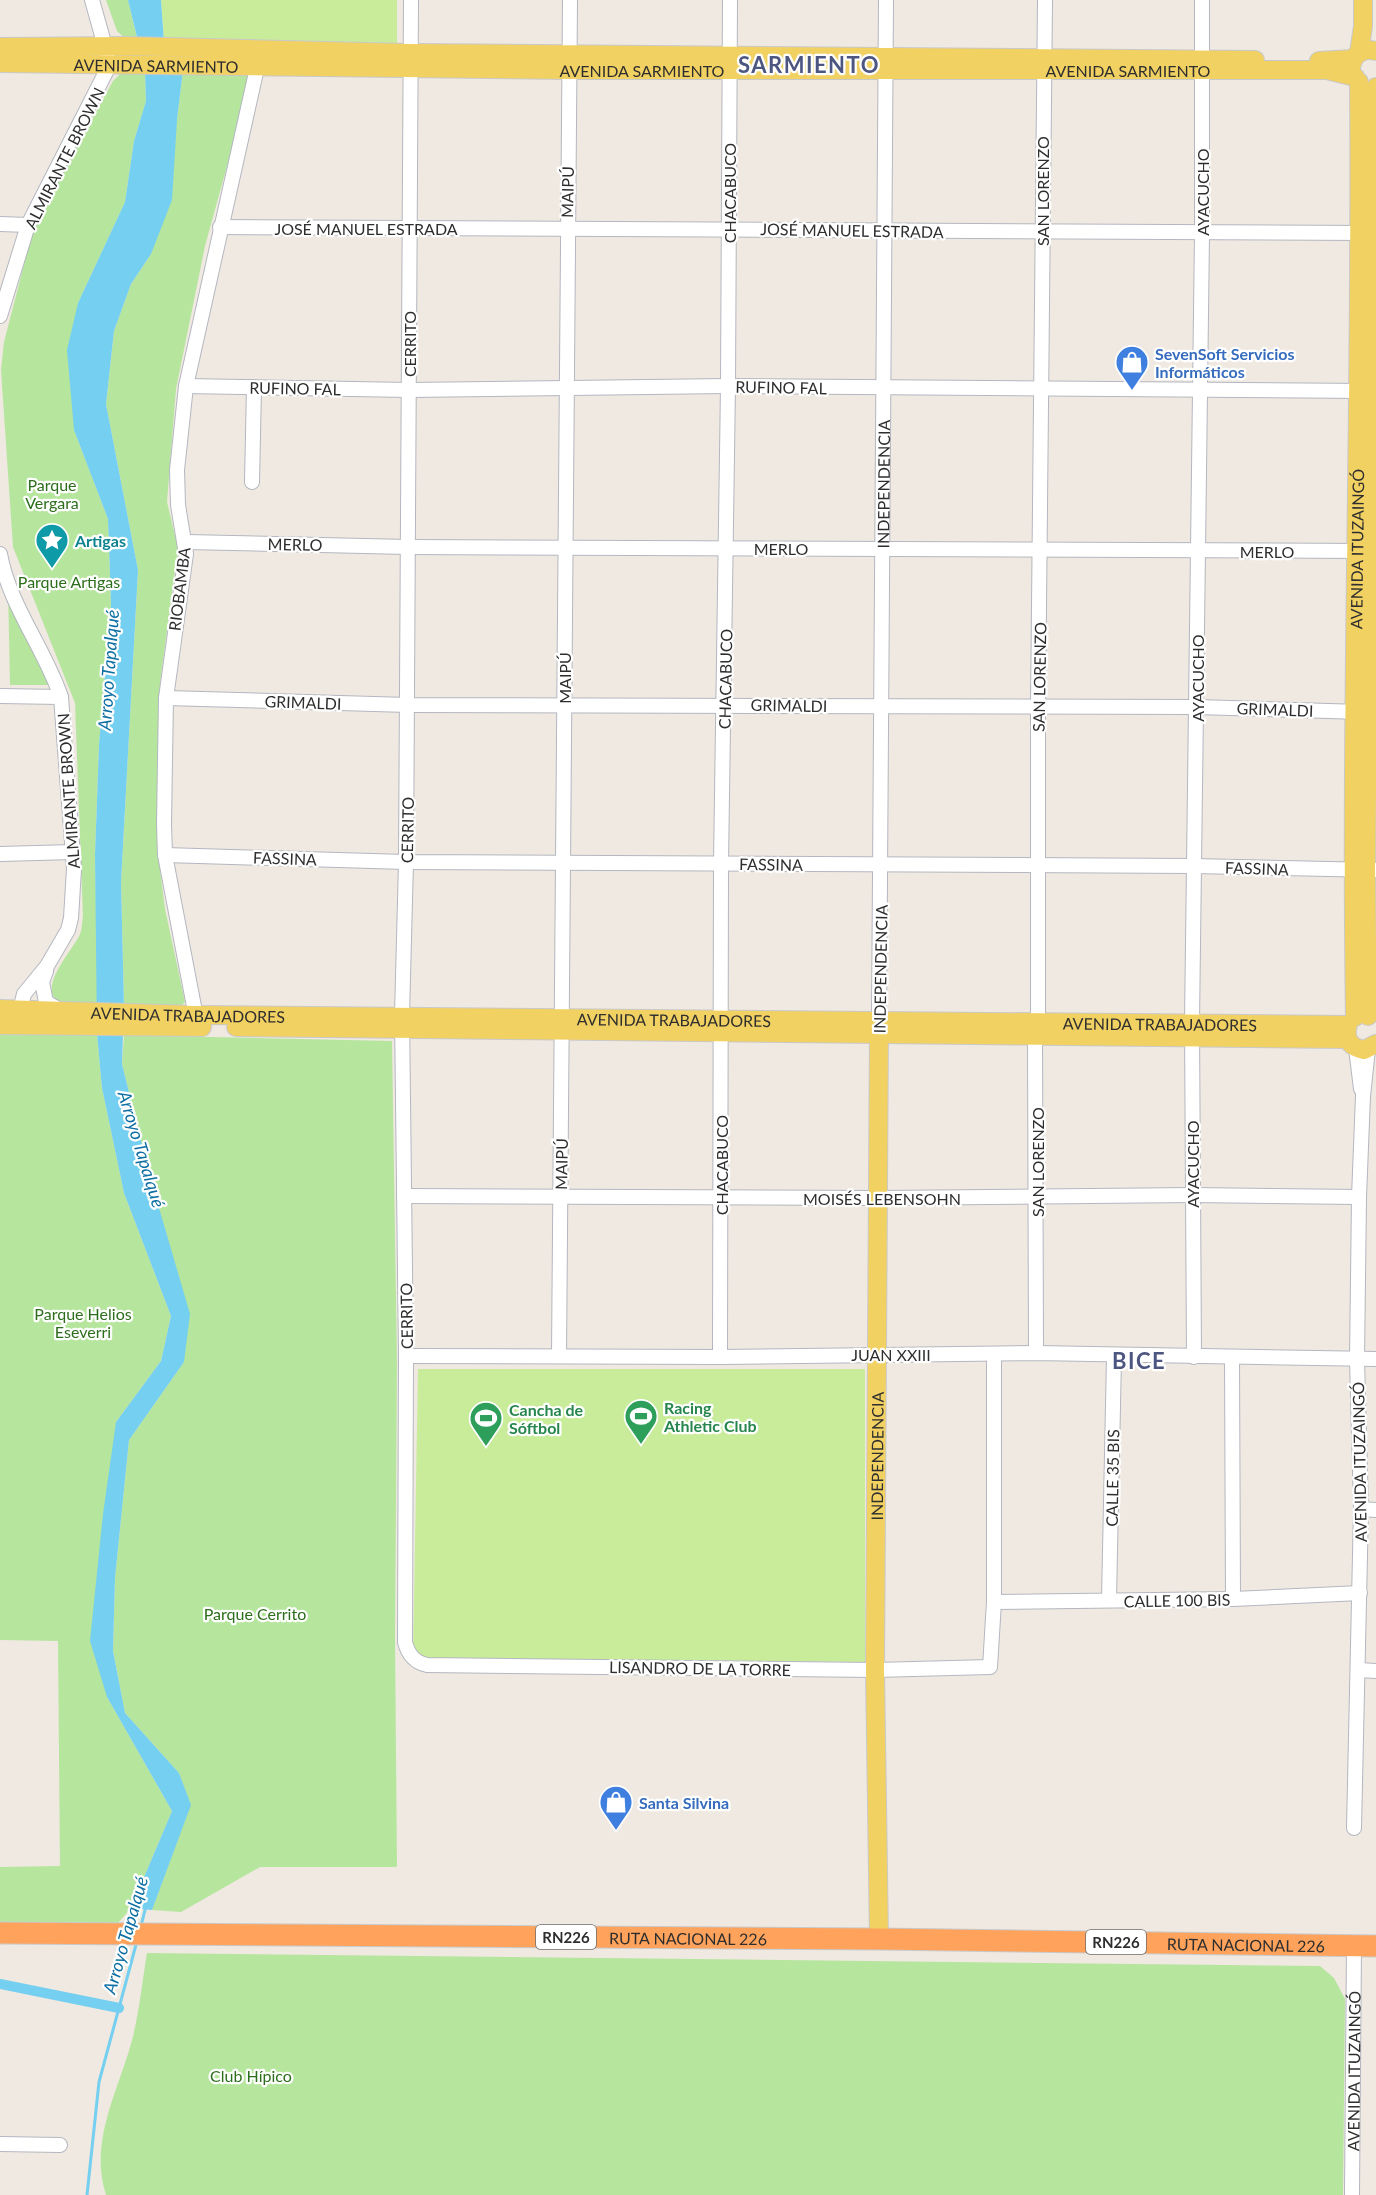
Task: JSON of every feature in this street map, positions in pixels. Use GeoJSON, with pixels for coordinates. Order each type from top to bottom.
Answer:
{"type":"FeatureCollection","features":[{"type":"Feature","properties":{"kind":"highway","name":"RUTA NACIONAL 226"},"geometry":{"type":"LineString","coordinates":[[0,1933],[879,1939],[1376,1946]]}},
{"type":"Feature","properties":{"kind":"main road","name":"AVENIDA ITUZAINGÓ"},"geometry":{"type":"LineString","coordinates":[[1362,1032],[1370,233],[1363,0]]}},
{"type":"Feature","properties":{"kind":"main road"},"geometry":{"type":"LineString","coordinates":[[1374,0],[1376,45]]}},
{"type":"Feature","properties":{"kind":"main road","name":"AVENIDA SARMIENTO"},"geometry":{"type":"LineString","coordinates":[[0,47],[116,55],[235,58],[1043,63],[1365,70]]}},
{"type":"Feature","properties":{"kind":"main road","name":"AVENIDA SARMIENTO"},"geometry":{"type":"LineString","coordinates":[[0,63],[116,55]]}},
{"type":"Feature","properties":{"kind":"main road","name":"AVENIDA TRABAJADORES"},"geometry":{"type":"LineString","coordinates":[[0,1009],[12,1020],[65,1015],[164,1021],[1362,1032]]}},
{"type":"Feature","properties":{"kind":"main road","name":"INDEPENDENCIA"},"geometry":{"type":"LineString","coordinates":[[879,1029],[875,1670],[879,1939]]}},
{"type":"Feature","properties":{"kind":"street"},"geometry":{"type":"LineString","coordinates":[[92,0],[116,55]]}},
{"type":"Feature","properties":{"kind":"street","name":"CERRITO"},"geometry":{"type":"LineString","coordinates":[[411,0],[408,705],[402,1023],[406,1356],[405,1642],[412,1658]]}},
{"type":"Feature","properties":{"kind":"street","name":"MAIPÚ"},"geometry":{"type":"LineString","coordinates":[[559,1356],[565,864],[564,548],[570,0]]}},
{"type":"Feature","properties":{"kind":"street","name":"CHACABUCO"},"geometry":{"type":"LineString","coordinates":[[720,1358],[721,863],[729,386],[730,0]]}},
{"type":"Feature","properties":{"kind":"street","name":"INDEPENDENCIA"},"geometry":{"type":"LineString","coordinates":[[879,1029],[886,0]]}},
{"type":"Feature","properties":{"kind":"street","name":"SAN LORENZO"},"geometry":{"type":"LineString","coordinates":[[1036,1353],[1040,867],[1038,708],[1043,387],[1042,232],[1045,0]]}},
{"type":"Feature","properties":{"kind":"street","name":"AYACUCHO"},"geometry":{"type":"LineString","coordinates":[[1194,1357],[1191,1195],[1202,234],[1202,0]]}},
{"type":"Feature","properties":{"kind":"street","name":"ALMIRANTE BROWN"},"geometry":{"type":"LineString","coordinates":[[0,316],[28,225],[116,55]]}},
{"type":"Feature","properties":{"kind":"street","name":"RIOBAMBA"},"geometry":{"type":"LineString","coordinates":[[197,1021],[165,855],[166,698],[186,542],[176,484],[186,386],[260,57]]}},
{"type":"Feature","properties":{"kind":"street"},"geometry":{"type":"LineString","coordinates":[[0,224],[28,225]]}},
{"type":"Feature","properties":{"kind":"street","name":"JOSÉ MANUEL ESTRADA"},"geometry":{"type":"LineString","coordinates":[[220,227],[728,228],[1202,234],[1370,233]]}},
{"type":"Feature","properties":{"kind":"street","name":"RUFINO FAL"},"geometry":{"type":"LineString","coordinates":[[186,386],[409,390],[729,386],[1369,391]]}},
{"type":"Feature","properties":{"kind":"street"},"geometry":{"type":"LineString","coordinates":[[252,482],[254,387]]}},
{"type":"Feature","properties":{"kind":"street","name":"MERLO"},"geometry":{"type":"LineString","coordinates":[[186,542],[408,547],[1368,551]]}},
{"type":"Feature","properties":{"kind":"street","name":"ALMIRANTE BROWN"},"geometry":{"type":"LineString","coordinates":[[0,554],[10,587],[55,679],[61,697],[73,852],[69,930],[47,966],[24,994],[12,1020]]}},
{"type":"Feature","properties":{"kind":"street"},"geometry":{"type":"LineString","coordinates":[[0,696],[61,697]]}},
{"type":"Feature","properties":{"kind":"street","name":"GRIMALDI"},"geometry":{"type":"LineString","coordinates":[[166,698],[408,705],[725,704],[1038,708],[1197,707],[1367,712]]}},
{"type":"Feature","properties":{"kind":"street"},"geometry":{"type":"LineString","coordinates":[[0,854],[73,852]]}},
{"type":"Feature","properties":{"kind":"street","name":"FASSINA"},"geometry":{"type":"LineString","coordinates":[[165,855],[565,864],[1194,866],[1365,870]]}},
{"type":"Feature","properties":{"kind":"street"},"geometry":{"type":"LineString","coordinates":[[47,966],[42,982],[42,992],[46,1002],[65,1015]]}},
{"type":"Feature","properties":{"kind":"street","name":"AVENIDA ITUZAINGÓ"},"geometry":{"type":"LineString","coordinates":[[1354,1828],[1361,1509],[1358,1360],[1362,1032]]}},
{"type":"Feature","properties":{"kind":"street","name":"MOISÉS LEBENSOHN"},"geometry":{"type":"LineString","coordinates":[[404,1196],[879,1198],[1191,1195],[1359,1197]]}},
{"type":"Feature","properties":{"kind":"street","name":"JUAN XXIII"},"geometry":{"type":"LineString","coordinates":[[406,1356],[720,1358],[1036,1353],[1114,1357],[1376,1359]]}},
{"type":"Feature","properties":{"kind":"street"},"geometry":{"type":"LineString","coordinates":[[994,1354],[994,1602]]}},
{"type":"Feature","properties":{"kind":"street","name":"CALLE 35 BIS"},"geometry":{"type":"LineString","coordinates":[[1109,1600],[1114,1357]]}},
{"type":"Feature","properties":{"kind":"street"},"geometry":{"type":"LineString","coordinates":[[1232,1358],[1233,1599]]}},
{"type":"Feature","properties":{"kind":"street"},"geometry":{"type":"LineString","coordinates":[[1361,1509],[1376,1510]]}},
{"type":"Feature","properties":{"kind":"street","name":"CALLE 100 BIS"},"geometry":{"type":"LineString","coordinates":[[994,1602],[1233,1599],[1360,1593]]}},
{"type":"Feature","properties":{"kind":"street","name":"LISANDRO DE LA TORRE"},"geometry":{"type":"LineString","coordinates":[[412,1658],[427,1665],[875,1670],[990,1667],[994,1602]]}},
{"type":"Feature","properties":{"kind":"street"},"geometry":{"type":"LineString","coordinates":[[1359,1670],[1376,1671]]}},
{"type":"Feature","properties":{"kind":"street","name":"AVENIDA ITUZAINGÓ"},"geometry":{"type":"LineString","coordinates":[[1352,2195],[1353,1945]]}},
{"type":"Feature","properties":{"kind":"street"},"geometry":{"type":"LineString","coordinates":[[0,2144],[60,2145]]}},
{"type":"Feature","properties":{"kind":"green space"},"geometry":{"type":"Polygon","coordinates":[[[106,0],[128,0],[138,42],[128,41],[117,31],[106,0]]]}},
{"type":"Feature","properties":{"kind":"green space"},"geometry":{"type":"Polygon","coordinates":[[[161,0],[397,0],[397,51],[164,43],[161,0]]]}},
{"type":"Feature","properties":{"kind":"green space","name":"Parque Vergara"},"geometry":{"type":"Polygon","coordinates":[[[145,70],[146,101],[134,141],[125,202],[78,303],[74,430],[108,519],[111,604],[99,745],[95,855],[98,1006],[74,1005],[61,1003],[54,997],[52,989],[58,969],[80,934],[83,916],[75,703],[13,547],[1,370],[4,342],[34,226],[113,81],[122,72],[145,70]]]}},
{"type":"Feature","properties":{"kind":"green space"},"geometry":{"type":"Polygon","coordinates":[[[183,70],[248,73],[251,79],[205,246],[176,389],[167,502],[178,548],[160,683],[158,854],[165,909],[185,1002],[178,1009],[124,1007],[121,882],[138,570],[106,404],[114,331],[131,284],[151,254],[177,120],[183,70]]]}},
{"type":"Feature","properties":{"kind":"green space"},"geometry":{"type":"Polygon","coordinates":[[[8,588],[48,685],[10,685],[8,588]]]}},
{"type":"Feature","properties":{"kind":"green space","name":"Parque Helios Eseverri"},"geometry":{"type":"Polygon","coordinates":[[[0,1033],[97,1034],[102,1088],[124,1193],[171,1316],[161,1361],[116,1422],[107,1697],[172,1811],[131,1908],[118,1923],[0,1924],[0,1867],[60,1866],[58,1641],[0,1640],[0,1033]]]}},
{"type":"Feature","properties":{"kind":"green space","name":"Parque Cerrito"},"geometry":{"type":"Polygon","coordinates":[[[124,1035],[392,1041],[397,1363],[395,1640],[397,1867],[260,1867],[181,1912],[152,1910],[190,1805],[179,1773],[125,1713],[113,1651],[115,1578],[129,1440],[184,1362],[150,1177],[122,1064],[124,1035]]]}},
{"type":"Feature","properties":{"kind":"green space","name":"Racing Athletic Club"},"geometry":{"type":"Polygon","coordinates":[[[418,1369],[865,1369],[865,1662],[413,1658],[418,1369]]]}},
{"type":"Feature","properties":{"kind":"green space","name":"Club Hípico"},"geometry":{"type":"Polygon","coordinates":[[[147,1953],[1320,1966],[1334,1978],[1345,1999],[1343,2195],[106,2195],[102,2176],[103,2137],[112,2100],[134,2033],[147,1953]]]}},
{"type":"Feature","properties":{"kind":"water"},"geometry":{"type":"Polygon","coordinates":[[[128,0],[161,0],[164,43],[183,70],[172,200],[151,254],[131,284],[114,331],[106,404],[138,570],[121,882],[124,1007],[122,1064],[150,1177],[190,1314],[184,1362],[129,1440],[115,1578],[113,1651],[125,1713],[179,1773],[191,1805],[152,1910],[131,1908],[172,1811],[107,1697],[90,1641],[103,1514],[116,1422],[161,1361],[171,1316],[124,1193],[102,1088],[97,1034],[95,855],[99,745],[111,604],[108,519],[74,430],[67,350],[78,303],[125,202],[134,141],[146,101],[145,70],[128,0]]]}},
{"type":"Feature","properties":{"kind":"waterway","name":"Arroyo Tapalqué"},"geometry":{"type":"LineString","coordinates":[[141,1926],[146,1906]]}},
{"type":"Feature","properties":{"kind":"waterway","name":"Arroyo Tapalqué"},"geometry":{"type":"LineString","coordinates":[[87,2195],[99,2082],[137,1941]]}},
{"type":"Feature","properties":{"kind":"waterway"},"geometry":{"type":"LineString","coordinates":[[0,1984],[119,2008]]}},
{"type":"Feature","properties":{"kind":"place","name":"SevenSoft Servicios Informáticos"},"geometry":{"type":"Point","coordinates":[1132,391]}},
{"type":"Feature","properties":{"kind":"place","name":"Artigas"},"geometry":{"type":"Point","coordinates":[52,569]}},
{"type":"Feature","properties":{"kind":"place","name":"Racing Athletic Club"},"geometry":{"type":"Point","coordinates":[641,1445]}},
{"type":"Feature","properties":{"kind":"place","name":"Cancha de Sóftbol"},"geometry":{"type":"Point","coordinates":[486,1447]}},
{"type":"Feature","properties":{"kind":"place","name":"Santa Silvina"},"geometry":{"type":"Point","coordinates":[616,1831]}},
{"type":"Feature","properties":{"kind":"district","name":"SARMIENTO"},"geometry":{"type":"Point","coordinates":[809,64]}},
{"type":"Feature","properties":{"kind":"district","name":"BICE"},"geometry":{"type":"Point","coordinates":[1139,1360]}},
{"type":"Feature","properties":{"kind":"park label","name":"Parque Artigas"},"geometry":{"type":"Point","coordinates":[69,581]}}]}
